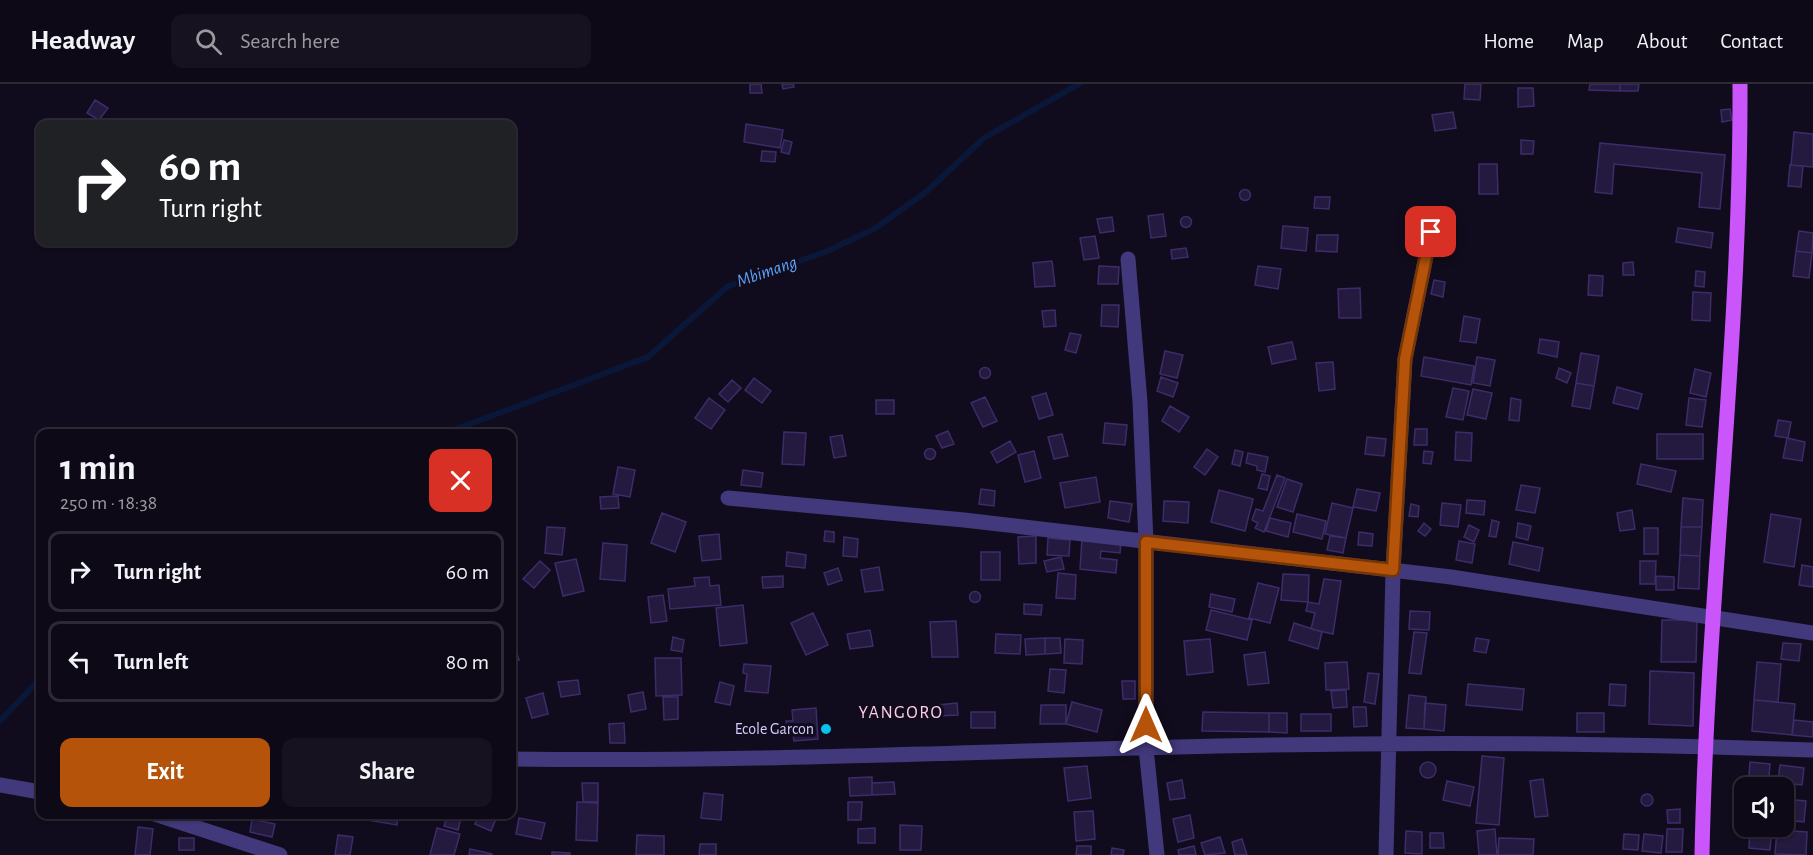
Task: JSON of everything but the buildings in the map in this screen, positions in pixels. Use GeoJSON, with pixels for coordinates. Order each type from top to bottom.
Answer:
{"type":"FeatureCollection","features":[{"type":"Feature","properties":{"kind":"main road"},"geometry":{"type":"LineString","coordinates":[[1702,855],[1704,746],[1741,193],[1740,84]]}},
{"type":"Feature","properties":{"kind":"street"},"geometry":{"type":"LineString","coordinates":[[1386,855],[1393,570],[1405,359],[1431,232]]}},
{"type":"Feature","properties":{"kind":"street"},"geometry":{"type":"LineString","coordinates":[[1128,259],[1140,402],[1146,542],[1146,748],[1157,855]]}},
{"type":"Feature","properties":{"kind":"street"},"geometry":{"type":"LineString","coordinates":[[728,498],[964,520],[1393,570],[1813,633]]}},
{"type":"Feature","properties":{"kind":"street"},"geometry":{"type":"LineString","coordinates":[[516,759],[670,761],[1388,744],[1704,746],[1813,750]]}},
{"type":"Feature","properties":{"kind":"street"},"geometry":{"type":"LineString","coordinates":[[0,785],[36,791]]}},
{"type":"Feature","properties":{"kind":"street"},"geometry":{"type":"LineString","coordinates":[[170,819],[279,855]]}},
{"type":"Feature","properties":{"kind":"waterway","name":"Mbimang"},"geometry":{"type":"LineString","coordinates":[[456,429],[648,357],[728,286],[825,252],[874,229],[926,192],[984,138],[1079,84]]}},
{"type":"Feature","properties":{"kind":"waterway","name":"Mbimang"},"geometry":{"type":"LineString","coordinates":[[0,721],[36,683]]}},
{"type":"Feature","properties":{"kind":"place","name":"Ecole Garcon"},"geometry":{"type":"Point","coordinates":[826,729]}},
{"type":"Feature","properties":{"kind":"district","name":"YANGORO"},"geometry":{"type":"Point","coordinates":[901,713]}},
{"type":"Feature","properties":{"kind":"route"},"geometry":{"type":"LineString","coordinates":[[1146,725],[1146,542],[1393,570],[1405,359],[1431,232]]}}]}
